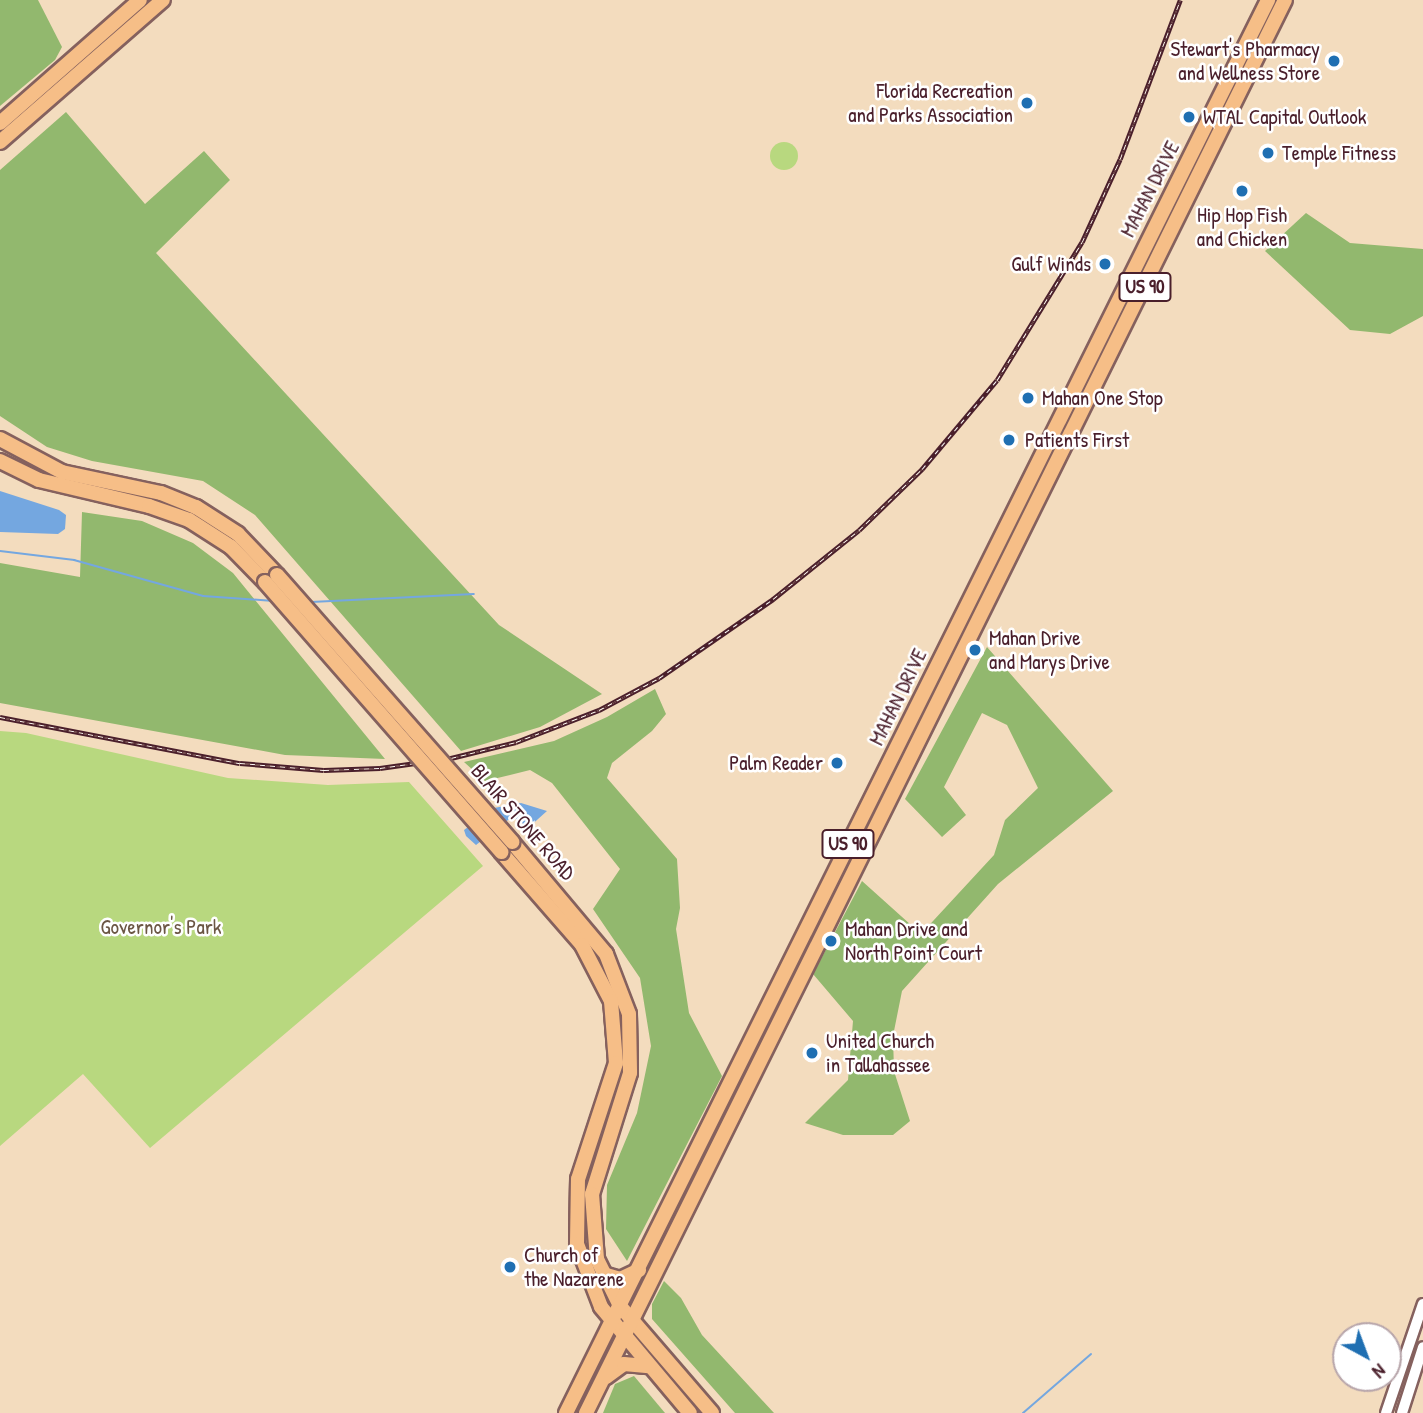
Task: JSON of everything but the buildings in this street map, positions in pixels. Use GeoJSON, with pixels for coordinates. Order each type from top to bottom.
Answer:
{"type":"FeatureCollection","features":[{"type":"Feature","properties":{"kind":"main road"},"geometry":{"type":"LineString","coordinates":[[0,123],[140,0]]}},
{"type":"Feature","properties":{"kind":"main road"},"geometry":{"type":"LineString","coordinates":[[0,142],[163,0]]}},
{"type":"Feature","properties":{"kind":"main road","name":"MAHAN DRIVE"},"geometry":{"type":"LineString","coordinates":[[566,1413],[1268,0]]}},
{"type":"Feature","properties":{"kind":"main road","name":"MAHAN DRIVE"},"geometry":{"type":"LineString","coordinates":[[586,1413],[1285,0]]}},
{"type":"Feature","properties":{"kind":"main road"},"geometry":{"type":"LineString","coordinates":[[1215,106],[1229,113]]}},
{"type":"Feature","properties":{"kind":"main road"},"geometry":{"type":"LineString","coordinates":[[1116,304],[1131,315]]}},
{"type":"Feature","properties":{"kind":"main road","name":"BLAIR STONE ROAD"},"geometry":{"type":"LineString","coordinates":[[0,439],[62,472],[160,493],[196,507],[239,534],[271,578],[506,847],[559,907],[592,934],[618,976],[629,1014],[630,1073],[598,1167],[591,1216],[603,1274],[620,1307],[712,1413]]}},
{"type":"Feature","properties":{"kind":"main road","name":"BLAIR STONE ROAD"},"geometry":{"type":"LineString","coordinates":[[0,461],[39,481],[149,506],[188,520],[231,547],[271,578]]}},
{"type":"Feature","properties":{"kind":"main road"},"geometry":{"type":"LineString","coordinates":[[869,802],[884,810]]}},
{"type":"Feature","properties":{"kind":"main road","name":"BLAIR STONE ROAD"},"geometry":{"type":"LineString","coordinates":[[559,907],[606,986],[616,1023],[614,1072],[581,1168],[575,1207],[582,1264],[612,1323],[690,1413]]}},
{"type":"Feature","properties":{"kind":"main road"},"geometry":{"type":"LineString","coordinates":[[776,990],[791,998]]}},
{"type":"Feature","properties":{"kind":"main road"},"geometry":{"type":"LineString","coordinates":[[614,1072],[630,1073]]}},
{"type":"Feature","properties":{"kind":"main road"},"geometry":{"type":"LineString","coordinates":[[575,1207],[591,1216]]}},
{"type":"Feature","properties":{"kind":"main road"},"geometry":{"type":"LineString","coordinates":[[603,1274],[620,1279],[639,1270]]}},
{"type":"Feature","properties":{"kind":"main road"},"geometry":{"type":"LineString","coordinates":[[602,1381],[624,1364],[649,1366]]}},
{"type":"Feature","properties":{"kind":"street"},"geometry":{"type":"LineString","coordinates":[[1386,1413],[1423,1304]]}},
{"type":"Feature","properties":{"kind":"street"},"geometry":{"type":"LineString","coordinates":[[1402,1413],[1423,1347]]}},
{"type":"Feature","properties":{"kind":"green space"},"geometry":{"type":"Polygon","coordinates":[[[0,0],[38,0],[62,47],[55,60],[0,106],[0,0]]]}},
{"type":"Feature","properties":{"kind":"green space"},"geometry":{"type":"Polygon","coordinates":[[[66,112],[145,204],[204,151],[230,180],[156,253],[499,625],[602,694],[540,727],[461,751],[255,515],[203,481],[92,461],[47,447],[0,416],[0,170],[66,112]]]}},
{"type":"Feature","properties":{"kind":"green space"},"geometry":{"type":"Polygon","coordinates":[[[784,142],[794,146],[798,156],[794,166],[784,170],[774,166],[770,156],[774,146],[784,142]]]}},
{"type":"Feature","properties":{"kind":"green space"},"geometry":{"type":"Polygon","coordinates":[[[1306,213],[1350,243],[1423,249],[1423,316],[1390,334],[1350,330],[1265,251],[1306,213]]]}},
{"type":"Feature","properties":{"kind":"green space"},"geometry":{"type":"Polygon","coordinates":[[[82,512],[142,521],[193,543],[233,573],[385,759],[285,755],[0,703],[0,563],[80,577],[82,512]]]}},
{"type":"Feature","properties":{"kind":"green space"},"geometry":{"type":"Polygon","coordinates":[[[987,647],[1113,791],[998,884],[902,991],[893,1036],[894,1071],[910,1121],[893,1135],[843,1135],[805,1123],[848,1080],[853,1021],[813,974],[862,881],[921,934],[994,855],[1005,820],[1038,788],[1007,725],[982,713],[944,787],[966,815],[942,837],[905,799],[987,647]]]}},
{"type":"Feature","properties":{"kind":"green space"},"geometry":{"type":"Polygon","coordinates":[[[655,689],[666,714],[652,731],[612,763],[607,778],[677,859],[680,908],[676,929],[689,1013],[722,1076],[627,1261],[606,1229],[607,1185],[637,1113],[651,1046],[640,978],[593,909],[620,869],[552,783],[530,770],[485,781],[464,762],[554,741],[607,717],[655,689]]]}},
{"type":"Feature","properties":{"kind":"green space","name":"Governor's Park"},"geometry":{"type":"Polygon","coordinates":[[[0,731],[26,733],[228,778],[328,785],[409,782],[483,866],[150,1148],[83,1074],[0,1146],[0,731]]]}},
{"type":"Feature","properties":{"kind":"green space"},"geometry":{"type":"Polygon","coordinates":[[[664,1281],[681,1298],[702,1335],[774,1413],[735,1413],[652,1319],[652,1304],[664,1281]]]}},
{"type":"Feature","properties":{"kind":"green space"},"geometry":{"type":"Polygon","coordinates":[[[634,1376],[665,1413],[603,1413],[615,1384],[634,1376]]]}},
{"type":"Feature","properties":{"kind":"water"},"geometry":{"type":"Polygon","coordinates":[[[0,491],[59,510],[66,515],[65,529],[58,534],[0,532],[0,491]]]}},
{"type":"Feature","properties":{"kind":"water"},"geometry":{"type":"Polygon","coordinates":[[[521,803],[547,811],[528,828],[517,819],[508,820],[476,845],[466,836],[464,830],[494,808],[521,803]]]}},
{"type":"Feature","properties":{"kind":"waterway"},"geometry":{"type":"LineString","coordinates":[[0,551],[74,560],[203,596],[274,601]]}},
{"type":"Feature","properties":{"kind":"waterway"},"geometry":{"type":"LineString","coordinates":[[311,602],[474,594]]}},
{"type":"Feature","properties":{"kind":"waterway"},"geometry":{"type":"LineString","coordinates":[[1023,1413],[1091,1354]]}},
{"type":"Feature","properties":{"kind":"railway"},"geometry":{"type":"LineString","coordinates":[[0,717],[240,763],[324,770],[380,768],[451,758],[516,742],[599,710],[659,678],[773,599],[859,530],[922,469],[997,380],[1082,242],[1120,159],[1180,0]]}},
{"type":"Feature","properties":{"kind":"place","name":"Stewart's Pharmacy and Wellness Store"},"geometry":{"type":"Point","coordinates":[1334,61]}},
{"type":"Feature","properties":{"kind":"place","name":"Florida Recreation and Parks Association"},"geometry":{"type":"Point","coordinates":[1027,103]}},
{"type":"Feature","properties":{"kind":"place","name":"WTAL Capital Outlook"},"geometry":{"type":"Point","coordinates":[1189,117]}},
{"type":"Feature","properties":{"kind":"place","name":"Temple Fitness"},"geometry":{"type":"Point","coordinates":[1268,153]}},
{"type":"Feature","properties":{"kind":"place","name":"Hip Hop Fish and Chicken"},"geometry":{"type":"Point","coordinates":[1242,191]}},
{"type":"Feature","properties":{"kind":"place","name":"Gulf Winds"},"geometry":{"type":"Point","coordinates":[1105,264]}},
{"type":"Feature","properties":{"kind":"place","name":"Mahan One Stop"},"geometry":{"type":"Point","coordinates":[1028,398]}},
{"type":"Feature","properties":{"kind":"place","name":"Patients First"},"geometry":{"type":"Point","coordinates":[1009,440]}},
{"type":"Feature","properties":{"kind":"place","name":"Mahan Drive and Marys Drive"},"geometry":{"type":"Point","coordinates":[975,650]}},
{"type":"Feature","properties":{"kind":"place","name":"Palm Reader"},"geometry":{"type":"Point","coordinates":[837,763]}},
{"type":"Feature","properties":{"kind":"place","name":"Mahan Drive and North Point Court"},"geometry":{"type":"Point","coordinates":[831,941]}},
{"type":"Feature","properties":{"kind":"place","name":"United Church in Tallahassee"},"geometry":{"type":"Point","coordinates":[812,1053]}},
{"type":"Feature","properties":{"kind":"place","name":"Church of the Nazarene"},"geometry":{"type":"Point","coordinates":[510,1267]}}]}
